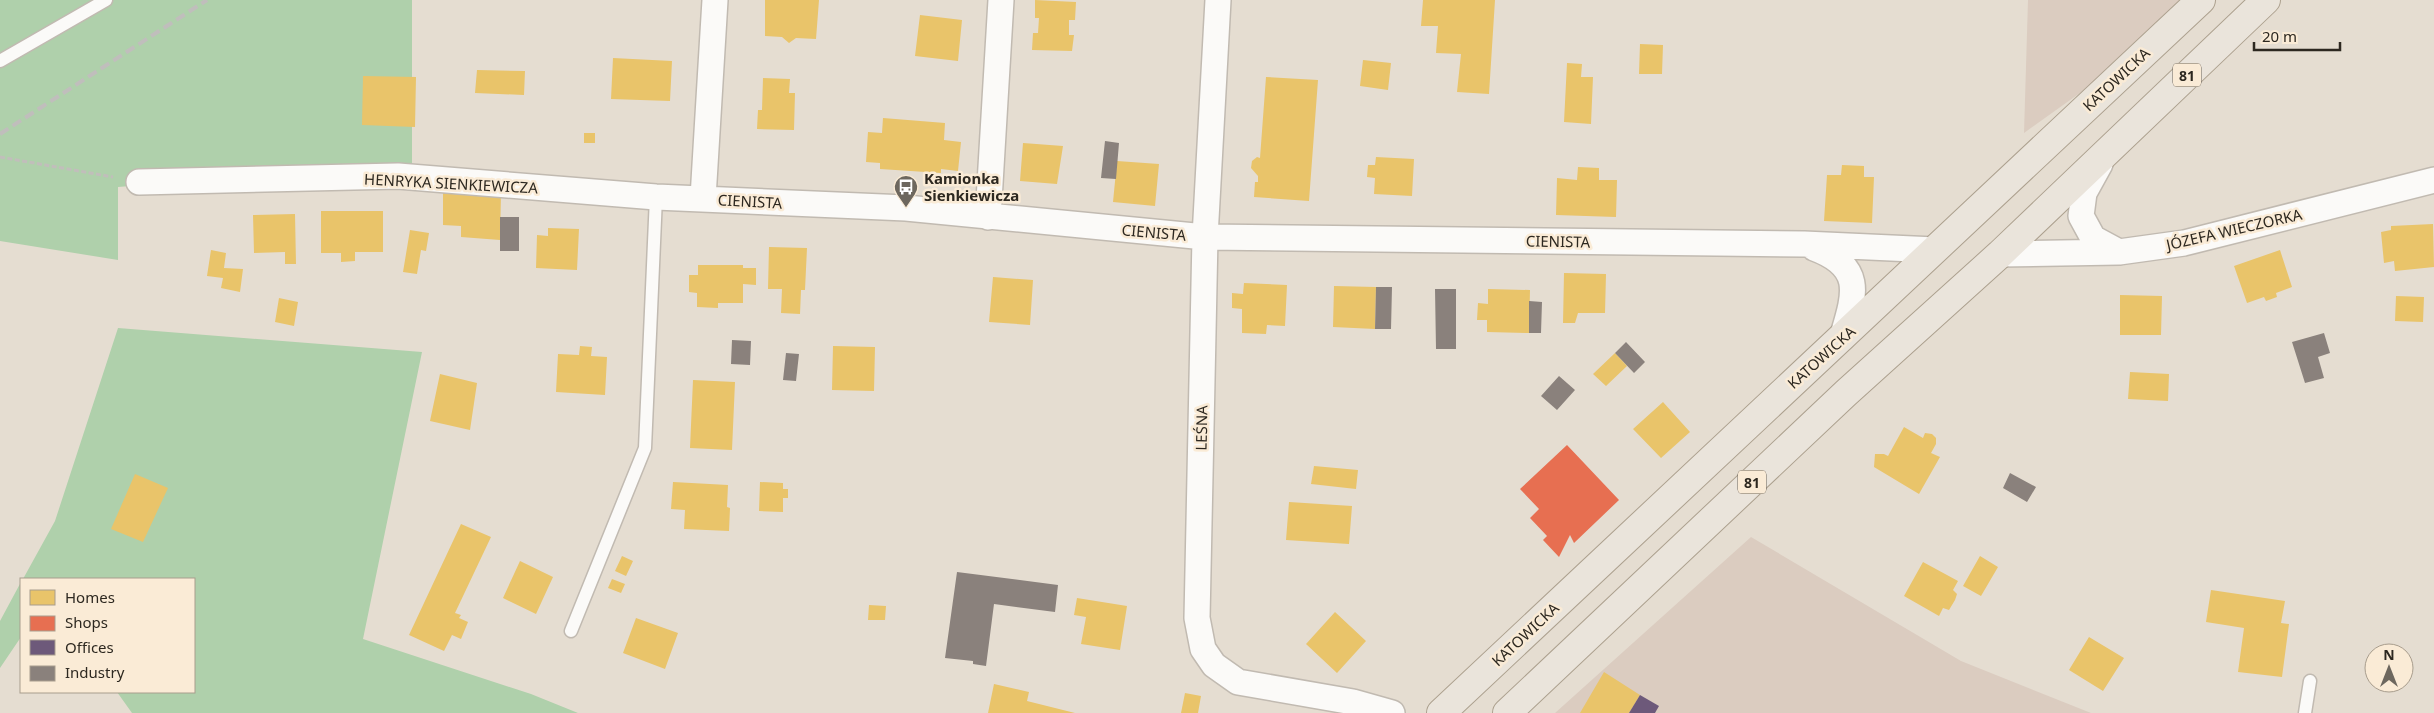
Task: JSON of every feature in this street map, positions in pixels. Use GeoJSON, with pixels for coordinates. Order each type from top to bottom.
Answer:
{"type":"FeatureCollection","features":[{"type":"Feature","properties":{"kind":"main road","name":"KATOWICKA"},"geometry":{"type":"LineString","coordinates":[[1441,713],[2201,0]]}},
{"type":"Feature","properties":{"kind":"main road","name":"81"},"geometry":{"type":"LineString","coordinates":[[1508,713],[1831,407],[2000,254],[2266,0]]}},
{"type":"Feature","properties":{"kind":"street","name":"CIENISTA"},"geometry":{"type":"LineString","coordinates":[[715,0],[703,198],[906,208],[1204,237],[1804,244]]}},
{"type":"Feature","properties":{"kind":"street"},"geometry":{"type":"LineString","coordinates":[[988,216],[1001,0]]}},
{"type":"Feature","properties":{"kind":"street","name":"LEŚNA"},"geometry":{"type":"LineString","coordinates":[[1218,0],[1204,237],[1197,618],[1203,649],[1214,665],[1238,682],[1353,702],[1392,713]]}},
{"type":"Feature","properties":{"kind":"street"},"geometry":{"type":"LineString","coordinates":[[2108,150],[2084,193],[2082,216],[2093,238],[2119,252]]}},
{"type":"Feature","properties":{"kind":"street","name":"HENRYKA SIENKIEWICZA"},"geometry":{"type":"LineString","coordinates":[[139,182],[398,176],[656,197],[703,198]]}},
{"type":"Feature","properties":{"kind":"street","name":"JÓZEFA WIECZORKA"},"geometry":{"type":"LineString","coordinates":[[2000,254],[2119,252],[2184,243],[2434,180]]}},
{"type":"Feature","properties":{"kind":"street"},"geometry":{"type":"LineString","coordinates":[[1804,244],[1935,250]]}},
{"type":"Feature","properties":{"kind":"street"},"geometry":{"type":"LineString","coordinates":[[1804,244],[1833,255],[1844,264],[1852,279],[1853,294],[1842,338]]}},
{"type":"Feature","properties":{"kind":"lane"},"geometry":{"type":"LineString","coordinates":[[0,60],[106,0]]}},
{"type":"Feature","properties":{"kind":"lane"},"geometry":{"type":"LineString","coordinates":[[571,631],[645,448],[656,197]]}},
{"type":"Feature","properties":{"kind":"lane"},"geometry":{"type":"LineString","coordinates":[[2305,713],[2310,681]]}},
{"type":"Feature","properties":{"kind":"path"},"geometry":{"type":"LineString","coordinates":[[0,157],[139,182]]}},
{"type":"Feature","properties":{"kind":"shaded area"},"geometry":{"type":"Polygon","coordinates":[[[2028,0],[2210,0],[2024,133],[2028,0]]]}},
{"type":"Feature","properties":{"kind":"shaded area"},"geometry":{"type":"Polygon","coordinates":[[[1751,537],[1961,661],[2091,713],[1555,713],[1751,537]]]}},
{"type":"Feature","properties":{"kind":"green space"},"geometry":{"type":"Polygon","coordinates":[[[0,0],[412,0],[412,163],[118,187],[118,260],[0,241],[0,0]]]}},
{"type":"Feature","properties":{"kind":"green space"},"geometry":{"type":"Polygon","coordinates":[[[118,328],[422,352],[363,639],[531,694],[578,713],[132,713],[118,693],[195,693],[195,578],[24,578],[55,521],[118,328]]]}},
{"type":"Feature","properties":{"kind":"green space"},"geometry":{"type":"Polygon","coordinates":[[[20,584],[20,638],[0,668],[0,621],[20,584]]]}},
{"type":"Feature","properties":{"kind":"building: Homes"},"geometry":{"type":"Polygon","coordinates":[[[765,0],[819,0],[816,39],[796,38],[789,43],[782,37],[765,36],[765,0]]]}},
{"type":"Feature","properties":{"kind":"building: Homes"},"geometry":{"type":"Polygon","coordinates":[[[1035,0],[1076,2],[1075,20],[1069,20],[1069,35],[1074,35],[1072,51],[1032,50],[1033,33],[1038,33],[1039,18],[1035,18],[1035,0]]]}},
{"type":"Feature","properties":{"kind":"building: Homes"},"geometry":{"type":"Polygon","coordinates":[[[1423,0],[1495,0],[1489,94],[1457,92],[1461,54],[1436,53],[1438,26],[1421,26],[1423,0]]]}},
{"type":"Feature","properties":{"kind":"building: Homes"},"geometry":{"type":"Polygon","coordinates":[[[920,15],[962,20],[958,61],[915,56],[920,15]]]}},
{"type":"Feature","properties":{"kind":"building: Homes"},"geometry":{"type":"Polygon","coordinates":[[[1640,44],[1663,45],[1662,74],[1639,74],[1640,44]]]}},
{"type":"Feature","properties":{"kind":"building: Homes"},"geometry":{"type":"Polygon","coordinates":[[[613,58],[672,61],[670,101],[611,99],[613,58]]]}},
{"type":"Feature","properties":{"kind":"building: Homes"},"geometry":{"type":"Polygon","coordinates":[[[1363,60],[1391,63],[1388,90],[1360,86],[1363,60]]]}},
{"type":"Feature","properties":{"kind":"building: Homes"},"geometry":{"type":"Polygon","coordinates":[[[1567,63],[1582,64],[1581,77],[1593,77],[1591,124],[1564,122],[1567,63]]]}},
{"type":"Feature","properties":{"kind":"building: Homes"},"geometry":{"type":"Polygon","coordinates":[[[477,70],[525,71],[524,95],[475,93],[477,70]]]}},
{"type":"Feature","properties":{"kind":"building: Homes"},"geometry":{"type":"Polygon","coordinates":[[[363,76],[416,77],[415,127],[362,125],[363,76]]]}},
{"type":"Feature","properties":{"kind":"building: Homes"},"geometry":{"type":"Polygon","coordinates":[[[1266,77],[1318,80],[1309,201],[1254,197],[1255,182],[1258,182],[1258,176],[1251,168],[1252,161],[1257,157],[1260,158],[1266,77]]]}},
{"type":"Feature","properties":{"kind":"building: Homes"},"geometry":{"type":"Polygon","coordinates":[[[763,78],[790,79],[789,93],[795,93],[794,130],[757,129],[758,110],[762,110],[763,78]]]}},
{"type":"Feature","properties":{"kind":"building: Homes"},"geometry":{"type":"Polygon","coordinates":[[[883,118],[945,123],[944,140],[961,142],[958,171],[941,169],[941,173],[880,169],[880,163],[866,162],[868,132],[882,133],[883,118]]]}},
{"type":"Feature","properties":{"kind":"building: Homes"},"geometry":{"type":"Polygon","coordinates":[[[584,133],[595,133],[595,143],[584,143],[584,133]]]}},
{"type":"Feature","properties":{"kind":"building: Homes"},"geometry":{"type":"Polygon","coordinates":[[[1023,143],[1063,146],[1057,184],[1020,181],[1023,143]]]}},
{"type":"Feature","properties":{"kind":"building: Homes"},"geometry":{"type":"Polygon","coordinates":[[[1376,157],[1414,159],[1412,196],[1374,194],[1375,178],[1367,177],[1368,165],[1375,165],[1376,157]]]}},
{"type":"Feature","properties":{"kind":"building: Homes"},"geometry":{"type":"Polygon","coordinates":[[[1117,161],[1159,164],[1155,206],[1113,202],[1117,161]]]}},
{"type":"Feature","properties":{"kind":"building: Homes"},"geometry":{"type":"Polygon","coordinates":[[[1842,165],[1864,166],[1864,177],[1874,177],[1872,223],[1824,221],[1827,175],[1841,175],[1842,165]]]}},
{"type":"Feature","properties":{"kind":"building: Homes"},"geometry":{"type":"Polygon","coordinates":[[[1578,167],[1599,168],[1599,180],[1617,180],[1616,217],[1556,215],[1557,178],[1577,180],[1578,167]]]}},
{"type":"Feature","properties":{"kind":"building: Homes"},"geometry":{"type":"Polygon","coordinates":[[[443,192],[501,193],[500,240],[461,237],[461,226],[443,225],[443,192]]]}},
{"type":"Feature","properties":{"kind":"building: Homes"},"geometry":{"type":"Polygon","coordinates":[[[321,211],[383,211],[383,252],[355,252],[355,261],[341,262],[341,253],[321,253],[321,211]]]}},
{"type":"Feature","properties":{"kind":"building: Homes"},"geometry":{"type":"Polygon","coordinates":[[[295,214],[296,264],[285,264],[285,252],[254,253],[253,215],[295,214]]]}},
{"type":"Feature","properties":{"kind":"building: Homes"},"geometry":{"type":"Polygon","coordinates":[[[2433,224],[2434,267],[2395,271],[2394,261],[2384,263],[2381,232],[2391,230],[2391,226],[2433,224]]]}},
{"type":"Feature","properties":{"kind":"building: Homes"},"geometry":{"type":"Polygon","coordinates":[[[548,228],[579,229],[577,270],[536,268],[537,235],[548,236],[548,228]]]}},
{"type":"Feature","properties":{"kind":"building: Homes"},"geometry":{"type":"Polygon","coordinates":[[[410,230],[429,233],[426,251],[421,250],[417,274],[403,272],[410,230]]]}},
{"type":"Feature","properties":{"kind":"building: Homes"},"geometry":{"type":"Polygon","coordinates":[[[769,247],[807,248],[805,290],[801,290],[800,314],[781,313],[782,289],[768,289],[769,247]]]}},
{"type":"Feature","properties":{"kind":"building: Homes"},"geometry":{"type":"Polygon","coordinates":[[[211,250],[226,253],[224,268],[243,269],[240,292],[221,288],[223,278],[207,276],[211,250]]]}},
{"type":"Feature","properties":{"kind":"building: Homes"},"geometry":{"type":"Polygon","coordinates":[[[2280,250],[2292,287],[2276,293],[2277,297],[2266,301],[2264,297],[2247,303],[2234,266],[2280,250]]]}},
{"type":"Feature","properties":{"kind":"building: Homes"},"geometry":{"type":"Polygon","coordinates":[[[698,265],[743,265],[743,268],[756,268],[756,285],[743,284],[743,303],[718,303],[718,308],[697,307],[697,293],[689,292],[689,275],[698,275],[698,265]]]}},
{"type":"Feature","properties":{"kind":"building: Homes"},"geometry":{"type":"Polygon","coordinates":[[[1564,273],[1606,274],[1605,313],[1578,313],[1575,323],[1563,323],[1564,273]]]}},
{"type":"Feature","properties":{"kind":"building: Homes"},"geometry":{"type":"Polygon","coordinates":[[[993,277],[1033,280],[1030,325],[989,322],[993,277]]]}},
{"type":"Feature","properties":{"kind":"building: Homes"},"geometry":{"type":"Polygon","coordinates":[[[1244,283],[1287,285],[1285,326],[1267,325],[1266,334],[1242,333],[1242,309],[1232,308],[1232,293],[1243,294],[1244,283]]]}},
{"type":"Feature","properties":{"kind":"building: Homes"},"geometry":{"type":"Polygon","coordinates":[[[1334,286],[1376,287],[1375,329],[1333,327],[1334,286]]]}},
{"type":"Feature","properties":{"kind":"building: Homes"},"geometry":{"type":"Polygon","coordinates":[[[1488,289],[1530,290],[1529,333],[1487,332],[1487,320],[1477,320],[1478,303],[1488,304],[1488,289]]]}},
{"type":"Feature","properties":{"kind":"building: Homes"},"geometry":{"type":"Polygon","coordinates":[[[2120,295],[2162,296],[2161,335],[2120,335],[2120,295]]]}},
{"type":"Feature","properties":{"kind":"building: Homes"},"geometry":{"type":"Polygon","coordinates":[[[2396,296],[2424,297],[2423,322],[2395,321],[2396,296]]]}},
{"type":"Feature","properties":{"kind":"building: Homes"},"geometry":{"type":"Polygon","coordinates":[[[279,298],[298,302],[294,326],[275,322],[279,298]]]}},
{"type":"Feature","properties":{"kind":"building: Homes"},"geometry":{"type":"Polygon","coordinates":[[[580,346],[592,347],[591,356],[607,357],[605,395],[556,392],[558,354],[579,355],[580,346]]]}},
{"type":"Feature","properties":{"kind":"building: Homes"},"geometry":{"type":"Polygon","coordinates":[[[833,346],[875,347],[874,391],[832,390],[833,346]]]}},
{"type":"Feature","properties":{"kind":"building: Homes"},"geometry":{"type":"Polygon","coordinates":[[[1615,353],[1627,366],[1606,386],[1593,374],[1615,353]]]}},
{"type":"Feature","properties":{"kind":"building: Homes"},"geometry":{"type":"Polygon","coordinates":[[[2130,372],[2169,374],[2168,401],[2128,399],[2130,372]]]}},
{"type":"Feature","properties":{"kind":"building: Homes"},"geometry":{"type":"Polygon","coordinates":[[[440,374],[477,383],[470,430],[430,421],[440,374]]]}},
{"type":"Feature","properties":{"kind":"building: Homes"},"geometry":{"type":"Polygon","coordinates":[[[693,380],[735,382],[732,450],[690,448],[693,380]]]}},
{"type":"Feature","properties":{"kind":"building: Homes"},"geometry":{"type":"Polygon","coordinates":[[[1663,402],[1690,432],[1661,458],[1633,429],[1663,402]]]}},
{"type":"Feature","properties":{"kind":"building: Homes"},"geometry":{"type":"Polygon","coordinates":[[[1904,427],[1923,438],[1925,433],[1932,434],[1936,438],[1936,444],[1931,453],[1940,457],[1919,494],[1874,467],[1875,454],[1888,456],[1904,427]]]}},
{"type":"Feature","properties":{"kind":"building: Homes"},"geometry":{"type":"Polygon","coordinates":[[[1314,466],[1358,470],[1356,489],[1311,484],[1314,466]]]}},
{"type":"Feature","properties":{"kind":"building: Homes"},"geometry":{"type":"Polygon","coordinates":[[[135,474],[168,488],[143,542],[111,529],[135,474]]]}},
{"type":"Feature","properties":{"kind":"building: Homes"},"geometry":{"type":"Polygon","coordinates":[[[673,482],[728,485],[729,531],[684,529],[685,510],[671,509],[673,482]]]}},
{"type":"Feature","properties":{"kind":"building: Homes"},"geometry":{"type":"Polygon","coordinates":[[[760,482],[783,483],[783,489],[788,489],[788,498],[783,498],[783,512],[759,511],[760,482]]]}},
{"type":"Feature","properties":{"kind":"building: Homes"},"geometry":{"type":"Polygon","coordinates":[[[1289,502],[1352,506],[1349,544],[1286,540],[1289,502]]]}},
{"type":"Feature","properties":{"kind":"building: Homes"},"geometry":{"type":"Polygon","coordinates":[[[461,524],[491,537],[455,613],[461,615],[459,618],[468,622],[461,639],[452,635],[444,651],[409,635],[461,524]]]}},
{"type":"Feature","properties":{"kind":"building: Homes"},"geometry":{"type":"Polygon","coordinates":[[[622,556],[633,561],[626,576],[615,571],[622,556]]]}},
{"type":"Feature","properties":{"kind":"building: Homes"},"geometry":{"type":"Polygon","coordinates":[[[1980,556],[1998,567],[1981,596],[1963,586],[1980,556]]]}},
{"type":"Feature","properties":{"kind":"building: Homes"},"geometry":{"type":"Polygon","coordinates":[[[520,561],[553,577],[536,614],[503,598],[520,561]]]}},
{"type":"Feature","properties":{"kind":"building: Homes"},"geometry":{"type":"Polygon","coordinates":[[[1923,562],[1958,581],[1953,590],[1957,594],[1955,600],[1949,610],[1943,608],[1939,616],[1904,596],[1923,562]]]}},
{"type":"Feature","properties":{"kind":"building: Homes"},"geometry":{"type":"Polygon","coordinates":[[[612,579],[625,584],[621,593],[608,588],[612,579]]]}},
{"type":"Feature","properties":{"kind":"building: Homes"},"geometry":{"type":"Polygon","coordinates":[[[2211,590],[2285,601],[2281,623],[2289,624],[2282,677],[2238,672],[2244,628],[2206,622],[2211,590]]]}},
{"type":"Feature","properties":{"kind":"building: Homes"},"geometry":{"type":"Polygon","coordinates":[[[1077,598],[1127,606],[1120,650],[1081,644],[1086,617],[1074,615],[1077,598]]]}},
{"type":"Feature","properties":{"kind":"building: Homes"},"geometry":{"type":"Polygon","coordinates":[[[869,605],[886,606],[885,620],[868,620],[869,605]]]}},
{"type":"Feature","properties":{"kind":"building: Homes"},"geometry":{"type":"Polygon","coordinates":[[[1335,612],[1366,641],[1337,673],[1306,644],[1335,612]]]}},
{"type":"Feature","properties":{"kind":"building: Homes"},"geometry":{"type":"Polygon","coordinates":[[[636,618],[678,633],[665,669],[623,653],[636,618]]]}},
{"type":"Feature","properties":{"kind":"building: Homes"},"geometry":{"type":"Polygon","coordinates":[[[2089,637],[2124,658],[2103,691],[2069,670],[2089,637]]]}},
{"type":"Feature","properties":{"kind":"building: Homes"},"geometry":{"type":"Polygon","coordinates":[[[1604,672],[1640,695],[1629,713],[1580,713],[1604,672]]]}},
{"type":"Feature","properties":{"kind":"building: Homes"},"geometry":{"type":"Polygon","coordinates":[[[994,684],[1029,692],[1027,701],[1075,713],[988,713],[994,684]]]}},
{"type":"Feature","properties":{"kind":"building: Homes"},"geometry":{"type":"Polygon","coordinates":[[[1185,693],[1201,696],[1198,713],[1181,713],[1185,693]]]}},
{"type":"Feature","properties":{"kind":"building: Shops"},"geometry":{"type":"Polygon","coordinates":[[[1567,445],[1619,500],[1574,543],[1570,535],[1559,557],[1543,540],[1547,536],[1530,518],[1539,509],[1520,489],[1567,445]]]}},
{"type":"Feature","properties":{"kind":"building: Offices"},"geometry":{"type":"Polygon","coordinates":[[[1640,695],[1659,706],[1655,713],[1629,713],[1640,695]]]}},
{"type":"Feature","properties":{"kind":"building: Industry"},"geometry":{"type":"Polygon","coordinates":[[[1105,141],[1119,143],[1116,179],[1101,178],[1105,141]]]}},
{"type":"Feature","properties":{"kind":"building: Industry"},"geometry":{"type":"Polygon","coordinates":[[[500,217],[519,217],[519,251],[500,251],[500,217]]]}},
{"type":"Feature","properties":{"kind":"building: Industry"},"geometry":{"type":"Polygon","coordinates":[[[1376,287],[1392,287],[1391,329],[1375,329],[1376,287]]]}},
{"type":"Feature","properties":{"kind":"building: Industry"},"geometry":{"type":"Polygon","coordinates":[[[1435,289],[1456,289],[1456,349],[1436,349],[1435,289]]]}},
{"type":"Feature","properties":{"kind":"building: Industry"},"geometry":{"type":"Polygon","coordinates":[[[1529,301],[1542,302],[1541,333],[1529,333],[1529,301]]]}},
{"type":"Feature","properties":{"kind":"building: Industry"},"geometry":{"type":"Polygon","coordinates":[[[2324,333],[2330,353],[2318,357],[2324,378],[2305,383],[2292,342],[2324,333]]]}},
{"type":"Feature","properties":{"kind":"building: Industry"},"geometry":{"type":"Polygon","coordinates":[[[732,340],[751,341],[750,365],[731,364],[732,340]]]}},
{"type":"Feature","properties":{"kind":"building: Industry"},"geometry":{"type":"Polygon","coordinates":[[[1626,342],[1645,362],[1634,373],[1615,353],[1626,342]]]}},
{"type":"Feature","properties":{"kind":"building: Industry"},"geometry":{"type":"Polygon","coordinates":[[[786,353],[799,354],[796,381],[783,380],[786,353]]]}},
{"type":"Feature","properties":{"kind":"building: Industry"},"geometry":{"type":"Polygon","coordinates":[[[1559,376],[1575,390],[1557,410],[1541,396],[1559,376]]]}},
{"type":"Feature","properties":{"kind":"building: Industry"},"geometry":{"type":"Polygon","coordinates":[[[2010,473],[2036,487],[2027,502],[2003,488],[2010,473]]]}},
{"type":"Feature","properties":{"kind":"building: Industry"},"geometry":{"type":"Polygon","coordinates":[[[957,572],[1058,585],[1055,612],[994,604],[986,666],[973,664],[973,661],[945,658],[957,572]]]}},
{"type":"Feature","properties":{"kind":"railway"},"geometry":{"type":"LineString","coordinates":[[0,134],[207,0]]}},
{"type":"Feature","properties":{"kind":"place","name":"Kamionka Sienkiewicza"},"geometry":{"type":"Point","coordinates":[906,208]}}]}
